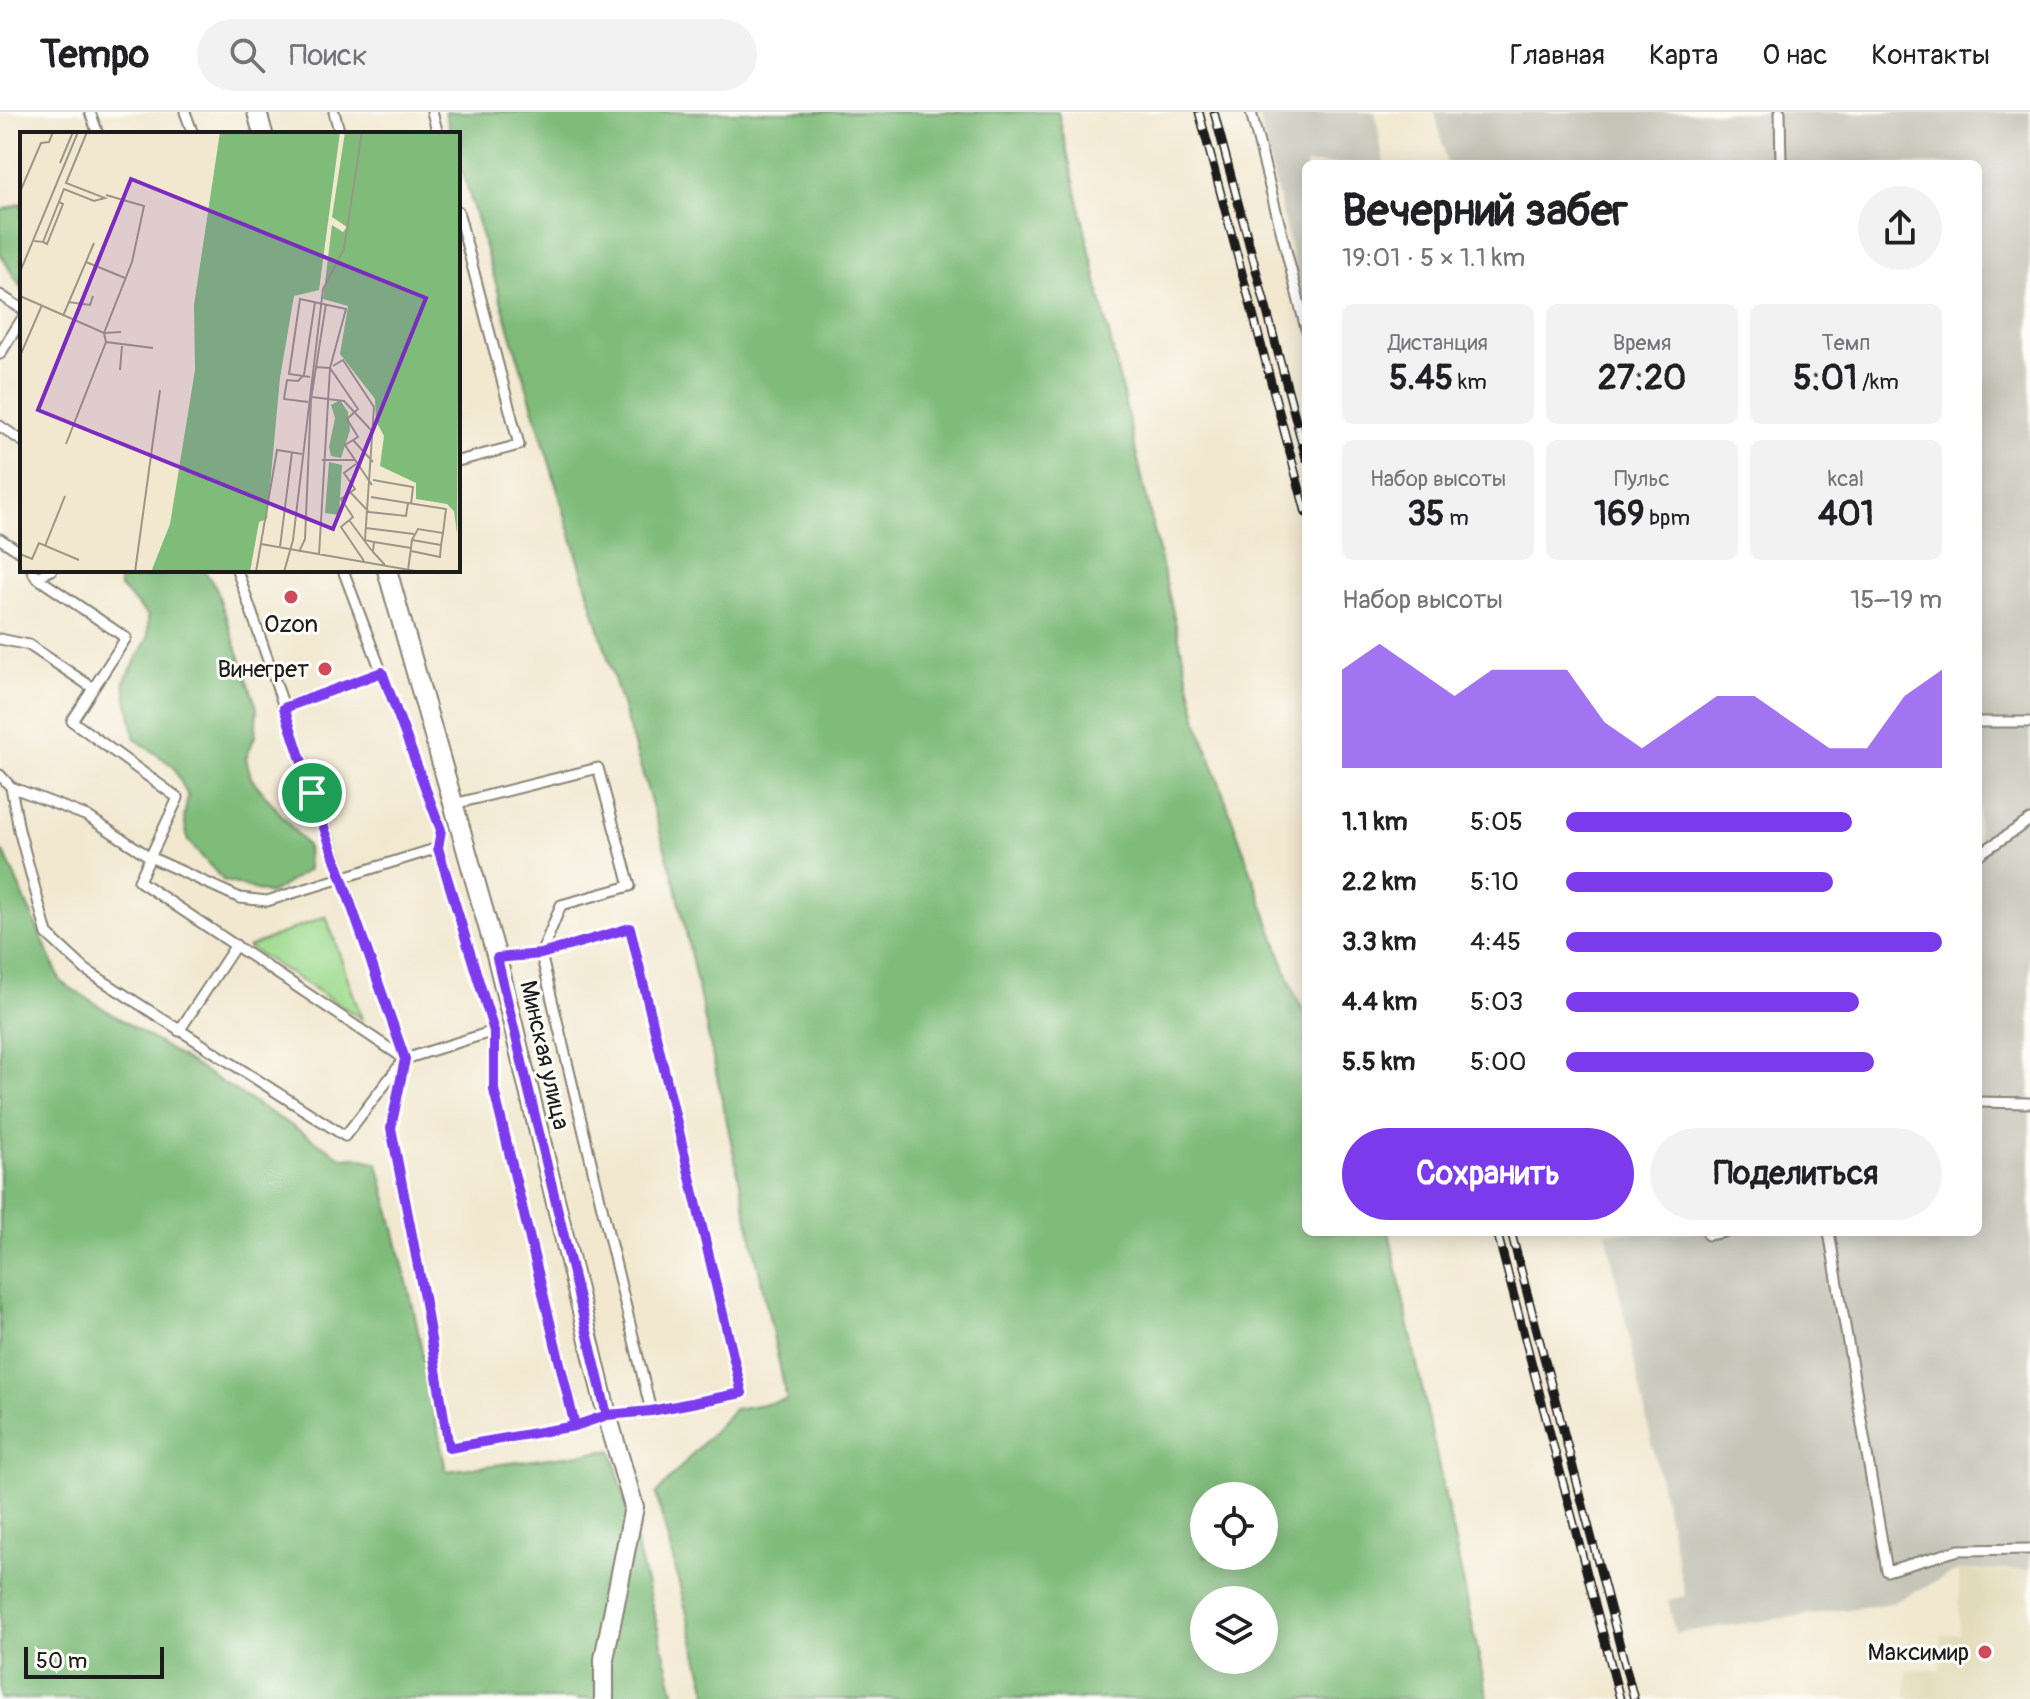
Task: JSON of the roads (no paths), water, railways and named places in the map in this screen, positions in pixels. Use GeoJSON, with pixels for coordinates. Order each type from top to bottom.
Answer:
{"type":"FeatureCollection","features":[{"type":"Feature","properties":{"kind":"street"},"geometry":{"type":"LineString","coordinates":[[257,112],[262,132]]}},
{"type":"Feature","properties":{"kind":"street","name":"Минская улица"},"geometry":{"type":"LineString","coordinates":[[388,572],[497,958],[607,1415],[634,1507],[604,1659],[604,1699]]}},
{"type":"Feature","properties":{"kind":"lane"},"geometry":{"type":"LineString","coordinates":[[90,112],[97,132]]}},
{"type":"Feature","properties":{"kind":"lane"},"geometry":{"type":"LineString","coordinates":[[185,112],[192,132]]}},
{"type":"Feature","properties":{"kind":"lane"},"geometry":{"type":"LineString","coordinates":[[334,112],[339,132]]}},
{"type":"Feature","properties":{"kind":"lane"},"geometry":{"type":"LineString","coordinates":[[432,112],[437,132]]}},
{"type":"Feature","properties":{"kind":"lane"},"geometry":{"type":"LineString","coordinates":[[1251,112],[1302,313]]}},
{"type":"Feature","properties":{"kind":"lane"},"geometry":{"type":"LineString","coordinates":[[1780,112],[1781,160]]}},
{"type":"Feature","properties":{"kind":"lane"},"geometry":{"type":"LineString","coordinates":[[460,219],[519,445],[460,460]]}},
{"type":"Feature","properties":{"kind":"lane"},"geometry":{"type":"LineString","coordinates":[[0,295],[20,308]]}},
{"type":"Feature","properties":{"kind":"lane"},"geometry":{"type":"LineString","coordinates":[[0,354],[20,322]]}},
{"type":"Feature","properties":{"kind":"lane"},"geometry":{"type":"LineString","coordinates":[[0,426],[20,440]]}},
{"type":"Feature","properties":{"kind":"lane"},"geometry":{"type":"LineString","coordinates":[[0,539],[20,551]]}},
{"type":"Feature","properties":{"kind":"lane"},"geometry":{"type":"LineString","coordinates":[[238,572],[405,1059],[391,1128],[449,1448],[575,1426],[607,1415],[651,1411],[742,1393],[630,928],[541,954],[497,958]]}},
{"type":"Feature","properties":{"kind":"lane"},"geometry":{"type":"LineString","coordinates":[[344,572],[441,830],[438,848],[494,1031],[494,1090],[575,1426]]}},
{"type":"Feature","properties":{"kind":"lane"},"geometry":{"type":"LineString","coordinates":[[34,573],[126,638],[72,721],[178,798],[139,881],[405,1059]]}},
{"type":"Feature","properties":{"kind":"lane"},"geometry":{"type":"LineString","coordinates":[[0,639],[29,645],[93,688]]}},
{"type":"Feature","properties":{"kind":"lane"},"geometry":{"type":"LineString","coordinates":[[284,708],[382,672]]}},
{"type":"Feature","properties":{"kind":"lane"},"geometry":{"type":"LineString","coordinates":[[1982,722],[2030,722]]}},
{"type":"Feature","properties":{"kind":"lane"},"geometry":{"type":"LineString","coordinates":[[454,804],[598,768],[630,886],[561,905],[541,954],[651,1411]]}},
{"type":"Feature","properties":{"kind":"lane"},"geometry":{"type":"LineString","coordinates":[[0,775],[11,787],[87,816],[150,857],[240,898],[267,901],[438,848]]}},
{"type":"Feature","properties":{"kind":"lane"},"geometry":{"type":"LineString","coordinates":[[11,787],[19,830],[47,934],[86,970],[345,1136],[405,1059],[494,1031]]}},
{"type":"Feature","properties":{"kind":"lane"},"geometry":{"type":"LineString","coordinates":[[1982,852],[2030,820]]}},
{"type":"Feature","properties":{"kind":"lane"},"geometry":{"type":"LineString","coordinates":[[179,1031],[236,945]]}},
{"type":"Feature","properties":{"kind":"lane"},"geometry":{"type":"LineString","coordinates":[[1982,1102],[2030,1103]]}},
{"type":"Feature","properties":{"kind":"lane"},"geometry":{"type":"LineString","coordinates":[[1830,1236],[1887,1571],[1959,1550],[2030,1549]]}},
{"type":"Feature","properties":{"kind":"railway"},"geometry":{"type":"LineString","coordinates":[[1199,112],[1302,498]]}},
{"type":"Feature","properties":{"kind":"railway"},"geometry":{"type":"LineString","coordinates":[[1214,112],[1302,443]]}},
{"type":"Feature","properties":{"kind":"railway"},"geometry":{"type":"LineString","coordinates":[[1498,1236],[1620,1699]]}},
{"type":"Feature","properties":{"kind":"railway"},"geometry":{"type":"LineString","coordinates":[[1512,1236],[1634,1699]]}},
{"type":"Feature","properties":{"kind":"place","name":"Ozon"},"geometry":{"type":"Point","coordinates":[291,597]}},
{"type":"Feature","properties":{"kind":"place","name":"Винегрет"},"geometry":{"type":"Point","coordinates":[325,669]}},
{"type":"Feature","properties":{"kind":"place","name":"Максимир"},"geometry":{"type":"Point","coordinates":[1985,1652]}}]}
